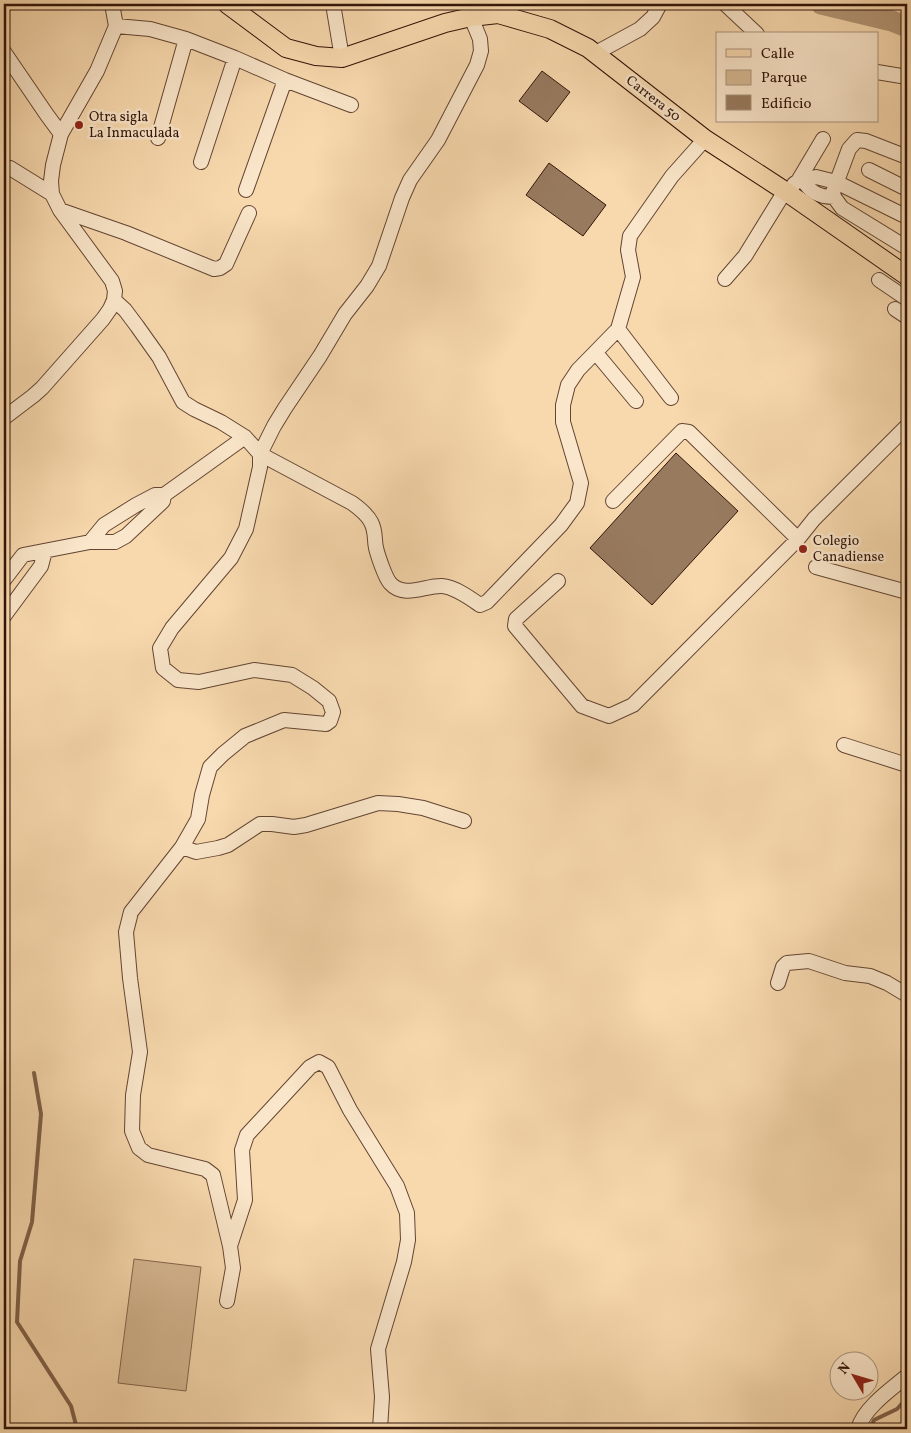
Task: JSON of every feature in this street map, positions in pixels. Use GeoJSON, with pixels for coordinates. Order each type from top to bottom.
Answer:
{"type":"FeatureCollection","features":[{"type":"Feature","properties":{"kind":"main road"},"geometry":{"type":"LineString","coordinates":[[227,4],[286,48],[316,56],[342,58]]}},
{"type":"Feature","properties":{"kind":"main road","name":"Carrera 50"},"geometry":{"type":"LineString","coordinates":[[342,58],[445,23],[498,14],[550,29],[588,48],[706,139],[794,186],[907,276]]}},
{"type":"Feature","properties":{"kind":"street"},"geometry":{"type":"LineString","coordinates":[[4,418],[42,388],[103,319],[114,300],[115,291],[112,281],[60,210],[52,194],[51,181],[61,134],[97,71],[116,26],[112,4]]}},
{"type":"Feature","properties":{"kind":"street"},"geometry":{"type":"LineString","coordinates":[[333,4],[342,58]]}},
{"type":"Feature","properties":{"kind":"street"},"geometry":{"type":"LineString","coordinates":[[594,54],[640,30],[653,17],[660,4]]}},
{"type":"Feature","properties":{"kind":"street"},"geometry":{"type":"LineString","coordinates":[[725,4],[755,32]]}},
{"type":"Feature","properties":{"kind":"street"},"geometry":{"type":"LineString","coordinates":[[227,1301],[233,1268],[230,1246],[213,1175],[205,1169],[148,1155],[139,1148],[132,1131],[133,1095],[140,1052],[126,932],[131,912],[182,847],[198,819],[210,767],[245,736],[284,720],[326,724],[330,721],[333,712],[329,701],[292,675],[254,670],[199,682],[178,680],[163,668],[160,648],[172,628],[232,558],[246,529],[260,467],[260,454],[285,408],[320,356],[345,314],[367,286],[379,266],[410,180],[438,140],[477,65],[481,51],[480,39],[471,18]]}},
{"type":"Feature","properties":{"kind":"street"},"geometry":{"type":"LineString","coordinates":[[116,26],[150,29],[186,39],[351,105]]}},
{"type":"Feature","properties":{"kind":"street"},"geometry":{"type":"LineString","coordinates":[[158,138],[186,39]]}},
{"type":"Feature","properties":{"kind":"street"},"geometry":{"type":"LineString","coordinates":[[4,52],[61,134]]}},
{"type":"Feature","properties":{"kind":"street"},"geometry":{"type":"LineString","coordinates":[[201,162],[235,58]]}},
{"type":"Feature","properties":{"kind":"street"},"geometry":{"type":"LineString","coordinates":[[878,72],[907,76]]}},
{"type":"Feature","properties":{"kind":"street"},"geometry":{"type":"LineString","coordinates":[[246,190],[285,80]]}},
{"type":"Feature","properties":{"kind":"street"},"geometry":{"type":"LineString","coordinates":[[114,300],[125,310],[158,357],[183,402],[221,422],[245,438],[260,454],[352,503],[362,511],[370,520],[375,531],[380,563],[391,584],[412,591],[442,586],[460,592],[480,605],[487,602],[560,525],[577,503],[581,482],[563,422],[563,405],[568,385],[578,370],[618,329],[633,277],[628,250],[630,236],[672,176],[706,139]]}},
{"type":"Feature","properties":{"kind":"street"},"geometry":{"type":"LineString","coordinates":[[725,279],[745,256],[794,186],[823,139]]}},
{"type":"Feature","properties":{"kind":"street"},"geometry":{"type":"LineString","coordinates":[[907,157],[872,143],[856,140],[849,149],[833,192],[836,203],[842,208],[907,248]]}},
{"type":"Feature","properties":{"kind":"street"},"geometry":{"type":"LineString","coordinates":[[10,168],[52,194]]}},
{"type":"Feature","properties":{"kind":"street"},"geometry":{"type":"LineString","coordinates":[[869,170],[907,189]]}},
{"type":"Feature","properties":{"kind":"street"},"geometry":{"type":"LineString","coordinates":[[794,186],[816,177],[836,182],[907,217]]}},
{"type":"Feature","properties":{"kind":"street"},"geometry":{"type":"LineString","coordinates":[[794,186],[810,190],[825,197],[834,198]]}},
{"type":"Feature","properties":{"kind":"street"},"geometry":{"type":"LineString","coordinates":[[60,210],[126,232],[214,269],[226,264],[249,214]]}},
{"type":"Feature","properties":{"kind":"street"},"geometry":{"type":"LineString","coordinates":[[879,280],[907,299]]}},
{"type":"Feature","properties":{"kind":"street"},"geometry":{"type":"LineString","coordinates":[[895,309],[907,317]]}},
{"type":"Feature","properties":{"kind":"street"},"geometry":{"type":"LineString","coordinates":[[618,329],[671,398]]}},
{"type":"Feature","properties":{"kind":"street"},"geometry":{"type":"LineString","coordinates":[[596,352],[636,402]]}},
{"type":"Feature","properties":{"kind":"street"},"geometry":{"type":"LineString","coordinates":[[558,581],[516,619],[515,626],[582,706],[609,716],[633,704],[798,539],[814,519],[907,426]]}},
{"type":"Feature","properties":{"kind":"street"},"geometry":{"type":"LineString","coordinates":[[613,501],[682,431],[689,432],[798,539]]}},
{"type":"Feature","properties":{"kind":"street"},"geometry":{"type":"LineString","coordinates":[[90,542],[104,525],[155,495],[164,495],[245,438]]}},
{"type":"Feature","properties":{"kind":"street"},"geometry":{"type":"LineString","coordinates":[[4,580],[24,556],[90,542],[115,542],[126,536],[159,505],[163,501],[164,495]]}},
{"type":"Feature","properties":{"kind":"street"},"geometry":{"type":"LineString","coordinates":[[4,616],[40,566],[45,551]]}},
{"type":"Feature","properties":{"kind":"street"},"geometry":{"type":"LineString","coordinates":[[816,567],[907,592]]}},
{"type":"Feature","properties":{"kind":"street"},"geometry":{"type":"LineString","coordinates":[[844,746],[907,765]]}},
{"type":"Feature","properties":{"kind":"street"},"geometry":{"type":"LineString","coordinates":[[182,847],[196,852],[218,848],[228,845],[260,824],[294,827],[306,825],[378,803],[423,808],[464,821]]}},
{"type":"Feature","properties":{"kind":"street"},"geometry":{"type":"LineString","coordinates":[[778,984],[783,967],[787,963],[809,961],[845,973],[870,976],[887,983],[907,995]]}},
{"type":"Feature","properties":{"kind":"street"},"geometry":{"type":"LineString","coordinates":[[230,1246],[245,1200],[242,1150],[247,1135],[310,1067],[319,1062],[328,1067],[350,1110],[397,1186],[407,1213],[408,1240],[404,1262],[378,1349],[382,1397],[380,1429]]}},
{"type":"Feature","properties":{"kind":"street"},"geometry":{"type":"LineString","coordinates":[[858,1429],[860,1421],[870,1408],[907,1376]]}},
{"type":"Feature","properties":{"kind":"green space"},"geometry":{"type":"Polygon","coordinates":[[[134,1259],[201,1267],[186,1391],[118,1383],[134,1259]]]}},
{"type":"Feature","properties":{"kind":"building"},"geometry":{"type":"Polygon","coordinates":[[[542,71],[570,92],[547,122],[519,101],[542,71]]]}},
{"type":"Feature","properties":{"kind":"building"},"geometry":{"type":"Polygon","coordinates":[[[549,163],[606,205],[583,236],[526,195],[549,163]]]}},
{"type":"Feature","properties":{"kind":"building"},"geometry":{"type":"Polygon","coordinates":[[[676,453],[738,511],[652,605],[590,548],[676,453]]]}},
{"type":"Feature","properties":{"kind":"waterway"},"geometry":{"type":"LineString","coordinates":[[821,4],[892,21],[907,27]]}},
{"type":"Feature","properties":{"kind":"waterway"},"geometry":{"type":"LineString","coordinates":[[34,1073],[41,1114],[32,1222],[20,1261],[17,1322],[71,1406],[76,1425],[74,1429]]}},
{"type":"Feature","properties":{"kind":"waterway"},"geometry":{"type":"LineString","coordinates":[[870,1429],[874,1420],[897,1409],[907,1398]]}},
{"type":"Feature","properties":{"kind":"place","name":"Otra sigla La Inmaculada"},"geometry":{"type":"Point","coordinates":[79,125]}},
{"type":"Feature","properties":{"kind":"place","name":"Colegio Canadiense"},"geometry":{"type":"Point","coordinates":[803,549]}}]}
